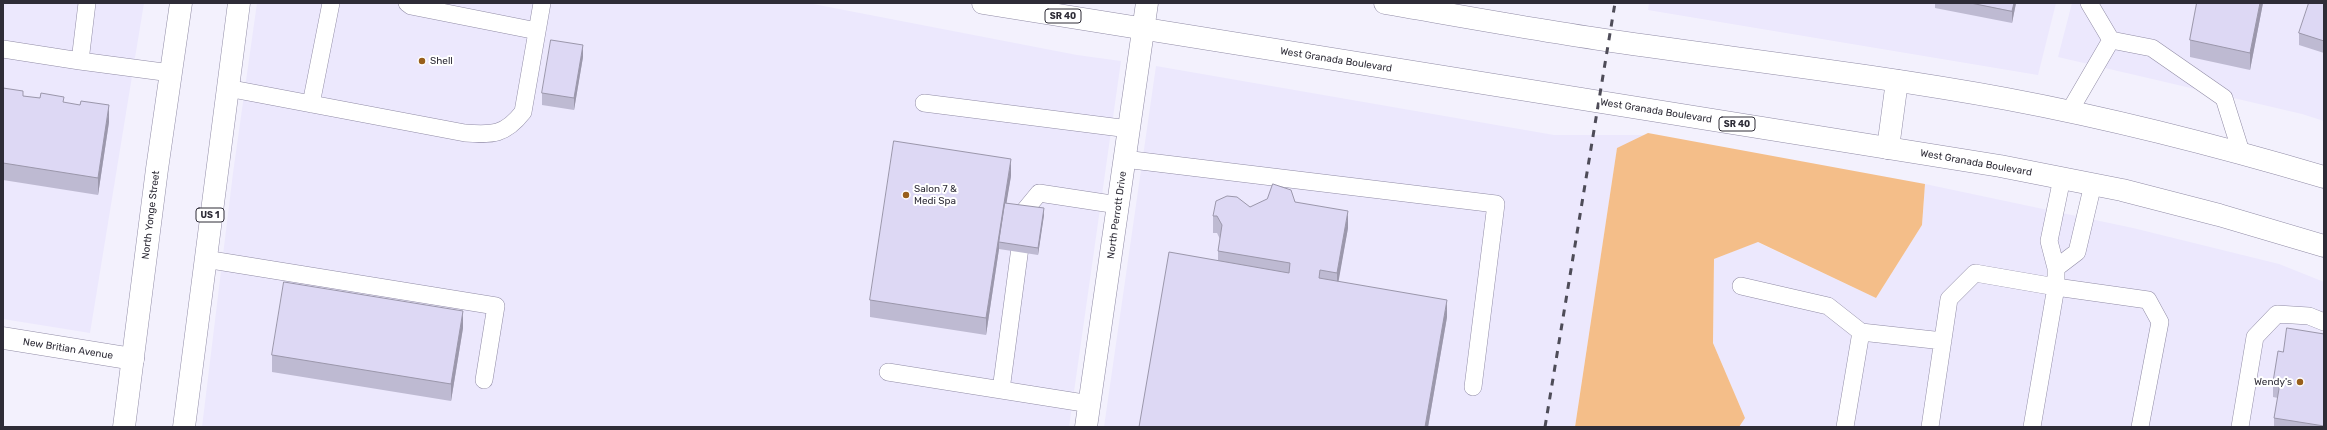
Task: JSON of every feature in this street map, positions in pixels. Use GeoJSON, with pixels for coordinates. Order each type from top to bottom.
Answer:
{"type":"FeatureCollection","features":[{"type":"Feature","properties":{"kind":"main road","name":"North Yonge Street"},"geometry":{"type":"LineString","coordinates":[[124,427],[181,3]]}},
{"type":"Feature","properties":{"kind":"main road","name":"US 1"},"geometry":{"type":"LineString","coordinates":[[184,427],[239,3]]}},
{"type":"Feature","properties":{"kind":"main road","name":"West Granada Boulevard"},"geometry":{"type":"LineString","coordinates":[[983,3],[1888,148],[2062,178],[2093,184],[2219,215],[2324,246]]}},
{"type":"Feature","properties":{"kind":"main road","name":"North Perrott Drive"},"geometry":{"type":"LineString","coordinates":[[1086,427],[1147,3]]}},
{"type":"Feature","properties":{"kind":"main road"},"geometry":{"type":"LineString","coordinates":[[1385,3],[1609,41],[1897,81],[2069,112],[2130,124],[2241,152],[2324,177]]}},
{"type":"Feature","properties":{"kind":"main road"},"geometry":{"type":"LineString","coordinates":[[1888,148],[1897,81]]}},
{"type":"Feature","properties":{"kind":"main road","name":"New Britian Avenue"},"geometry":{"type":"LineString","coordinates":[[3,338],[133,359]]}},
{"type":"Feature","properties":{"kind":"lane"},"geometry":{"type":"LineString","coordinates":[[80,61],[87,3]]}},
{"type":"Feature","properties":{"kind":"lane"},"geometry":{"type":"LineString","coordinates":[[311,104],[331,3]]}},
{"type":"Feature","properties":{"kind":"lane"},"geometry":{"type":"LineString","coordinates":[[407,3],[411,6],[537,30]]}},
{"type":"Feature","properties":{"kind":"lane"},"geometry":{"type":"LineString","coordinates":[[227,88],[465,133],[491,134],[505,130],[523,112],[542,3]]}},
{"type":"Feature","properties":{"kind":"lane"},"geometry":{"type":"LineString","coordinates":[[2089,3],[2111,40],[2152,48],[2224,98],[2241,152]]}},
{"type":"Feature","properties":{"kind":"lane"},"geometry":{"type":"LineString","coordinates":[[2069,112],[2111,40]]}},
{"type":"Feature","properties":{"kind":"lane"},"geometry":{"type":"LineString","coordinates":[[3,50],[171,73]]}},
{"type":"Feature","properties":{"kind":"lane"},"geometry":{"type":"LineString","coordinates":[[924,103],[1129,128]]}},
{"type":"Feature","properties":{"kind":"lane"},"geometry":{"type":"LineString","coordinates":[[1124,159],[1496,204],[1473,387]]}},
{"type":"Feature","properties":{"kind":"lane"},"geometry":{"type":"LineString","coordinates":[[2032,427],[2056,286],[2056,268],[2049,241],[2062,178]]}},
{"type":"Feature","properties":{"kind":"lane"},"geometry":{"type":"LineString","coordinates":[[2056,268],[2077,252],[2093,184]]}},
{"type":"Feature","properties":{"kind":"lane"},"geometry":{"type":"LineString","coordinates":[[1001,390],[1025,210],[1039,193],[1118,205]]}},
{"type":"Feature","properties":{"kind":"lane"},"geometry":{"type":"LineString","coordinates":[[205,260],[496,306],[484,380]]}},
{"type":"Feature","properties":{"kind":"lane"},"geometry":{"type":"LineString","coordinates":[[1930,427],[1949,299],[1975,273],[2148,300],[2160,322],[2140,427]]}},
{"type":"Feature","properties":{"kind":"lane"},"geometry":{"type":"LineString","coordinates":[[1741,286],[1828,306],[1861,332],[1942,341]]}},
{"type":"Feature","properties":{"kind":"lane"},"geometry":{"type":"LineString","coordinates":[[2240,427],[2255,337],[2277,314],[2309,316],[2324,322]]}},
{"type":"Feature","properties":{"kind":"lane"},"geometry":{"type":"LineString","coordinates":[[1845,427],[1861,332]]}},
{"type":"Feature","properties":{"kind":"lane"},"geometry":{"type":"LineString","coordinates":[[888,372],[1090,404]]}},
{"type":"Feature","properties":{"kind":"shaded area"},"geometry":{"type":"Polygon","coordinates":[[[3,3],[144,3],[90,333],[3,319],[3,3]]]}},
{"type":"Feature","properties":{"kind":"shaded area"},"geometry":{"type":"Polygon","coordinates":[[[257,3],[808,3],[1077,55],[1121,61],[1069,427],[202,427],[233,173],[257,3]]]}},
{"type":"Feature","properties":{"kind":"shaded area"},"geometry":{"type":"Polygon","coordinates":[[[1649,3],[2056,3],[2038,75],[1648,10],[1649,3]]]}},
{"type":"Feature","properties":{"kind":"shaded area"},"geometry":{"type":"Polygon","coordinates":[[[2072,3],[2324,3],[2324,121],[2302,114],[2058,57],[2072,3]]]}},
{"type":"Feature","properties":{"kind":"shaded area"},"geometry":{"type":"Polygon","coordinates":[[[1156,66],[1554,135],[1646,135],[1617,149],[1575,427],[1104,427],[1156,66]]]}},
{"type":"Feature","properties":{"kind":"shaded area"},"geometry":{"type":"Polygon","coordinates":[[[1648,133],[1925,184],[1922,225],[1876,298],[1758,242],[1714,259],[1713,343],[1745,418],[1739,427],[1575,427],[1617,148],[1648,133]]]}},
{"type":"Feature","properties":{"kind":"shaded area"},"geometry":{"type":"Polygon","coordinates":[[[1925,184],[2133,228],[2279,264],[2324,282],[2324,427],[1739,427],[1745,418],[1713,343],[1714,259],[1757,242],[1876,298],[1922,225],[1925,184]]]}},
{"type":"Feature","properties":{"kind":"building"},"geometry":{"type":"Polygon","coordinates":[[[1971,3],[2014,3],[2012,11],[1971,3]]]}},
{"type":"Feature","properties":{"kind":"building"},"geometry":{"type":"Polygon","coordinates":[[[2197,3],[2260,3],[2250,53],[2190,40],[2197,3]]]}},
{"type":"Feature","properties":{"kind":"building"},"geometry":{"type":"Polygon","coordinates":[[[2309,3],[2324,3],[2324,41],[2299,33],[2309,3]]]}},
{"type":"Feature","properties":{"kind":"building"},"geometry":{"type":"Polygon","coordinates":[[[551,40],[583,45],[574,98],[542,93],[551,40]]]}},
{"type":"Feature","properties":{"kind":"building"},"geometry":{"type":"Polygon","coordinates":[[[3,88],[23,91],[23,96],[40,98],[41,93],[64,97],[63,102],[80,105],[81,101],[109,105],[98,178],[3,163],[3,88]]]}},
{"type":"Feature","properties":{"kind":"building"},"geometry":{"type":"Polygon","coordinates":[[[894,141],[1011,159],[986,318],[870,300],[894,141]]]}},
{"type":"Feature","properties":{"kind":"building"},"geometry":{"type":"Polygon","coordinates":[[[1273,184],[1291,190],[1295,202],[1348,211],[1337,273],[1320,270],[1319,278],[1447,300],[1425,427],[1139,427],[1169,252],[1289,273],[1290,263],[1218,251],[1222,225],[1217,216],[1213,216],[1216,201],[1227,196],[1237,197],[1250,207],[1267,199],[1273,184]]]}},
{"type":"Feature","properties":{"kind":"building"},"geometry":{"type":"Polygon","coordinates":[[[1005,203],[1044,208],[1038,248],[999,242],[1005,203]]]}},
{"type":"Feature","properties":{"kind":"building"},"geometry":{"type":"Polygon","coordinates":[[[284,282],[463,311],[451,384],[272,355],[284,282]]]}},
{"type":"Feature","properties":{"kind":"building","name":"Wendy's"},"geometry":{"type":"Polygon","coordinates":[[[2287,328],[2324,334],[2324,426],[2274,418],[2280,383],[2273,382],[2278,351],[2283,352],[2287,328]]]}},
{"type":"Feature","properties":{"kind":"railway"},"geometry":{"type":"LineString","coordinates":[[1545,427],[1615,3]]}},
{"type":"Feature","properties":{"kind":"place","name":"Shell"},"geometry":{"type":"Point","coordinates":[422,61]}},
{"type":"Feature","properties":{"kind":"place","name":"Salon 7 & Medi Spa"},"geometry":{"type":"Point","coordinates":[906,195]}},
{"type":"Feature","properties":{"kind":"place","name":"Wendy's"},"geometry":{"type":"Point","coordinates":[2300,382]}}]}
